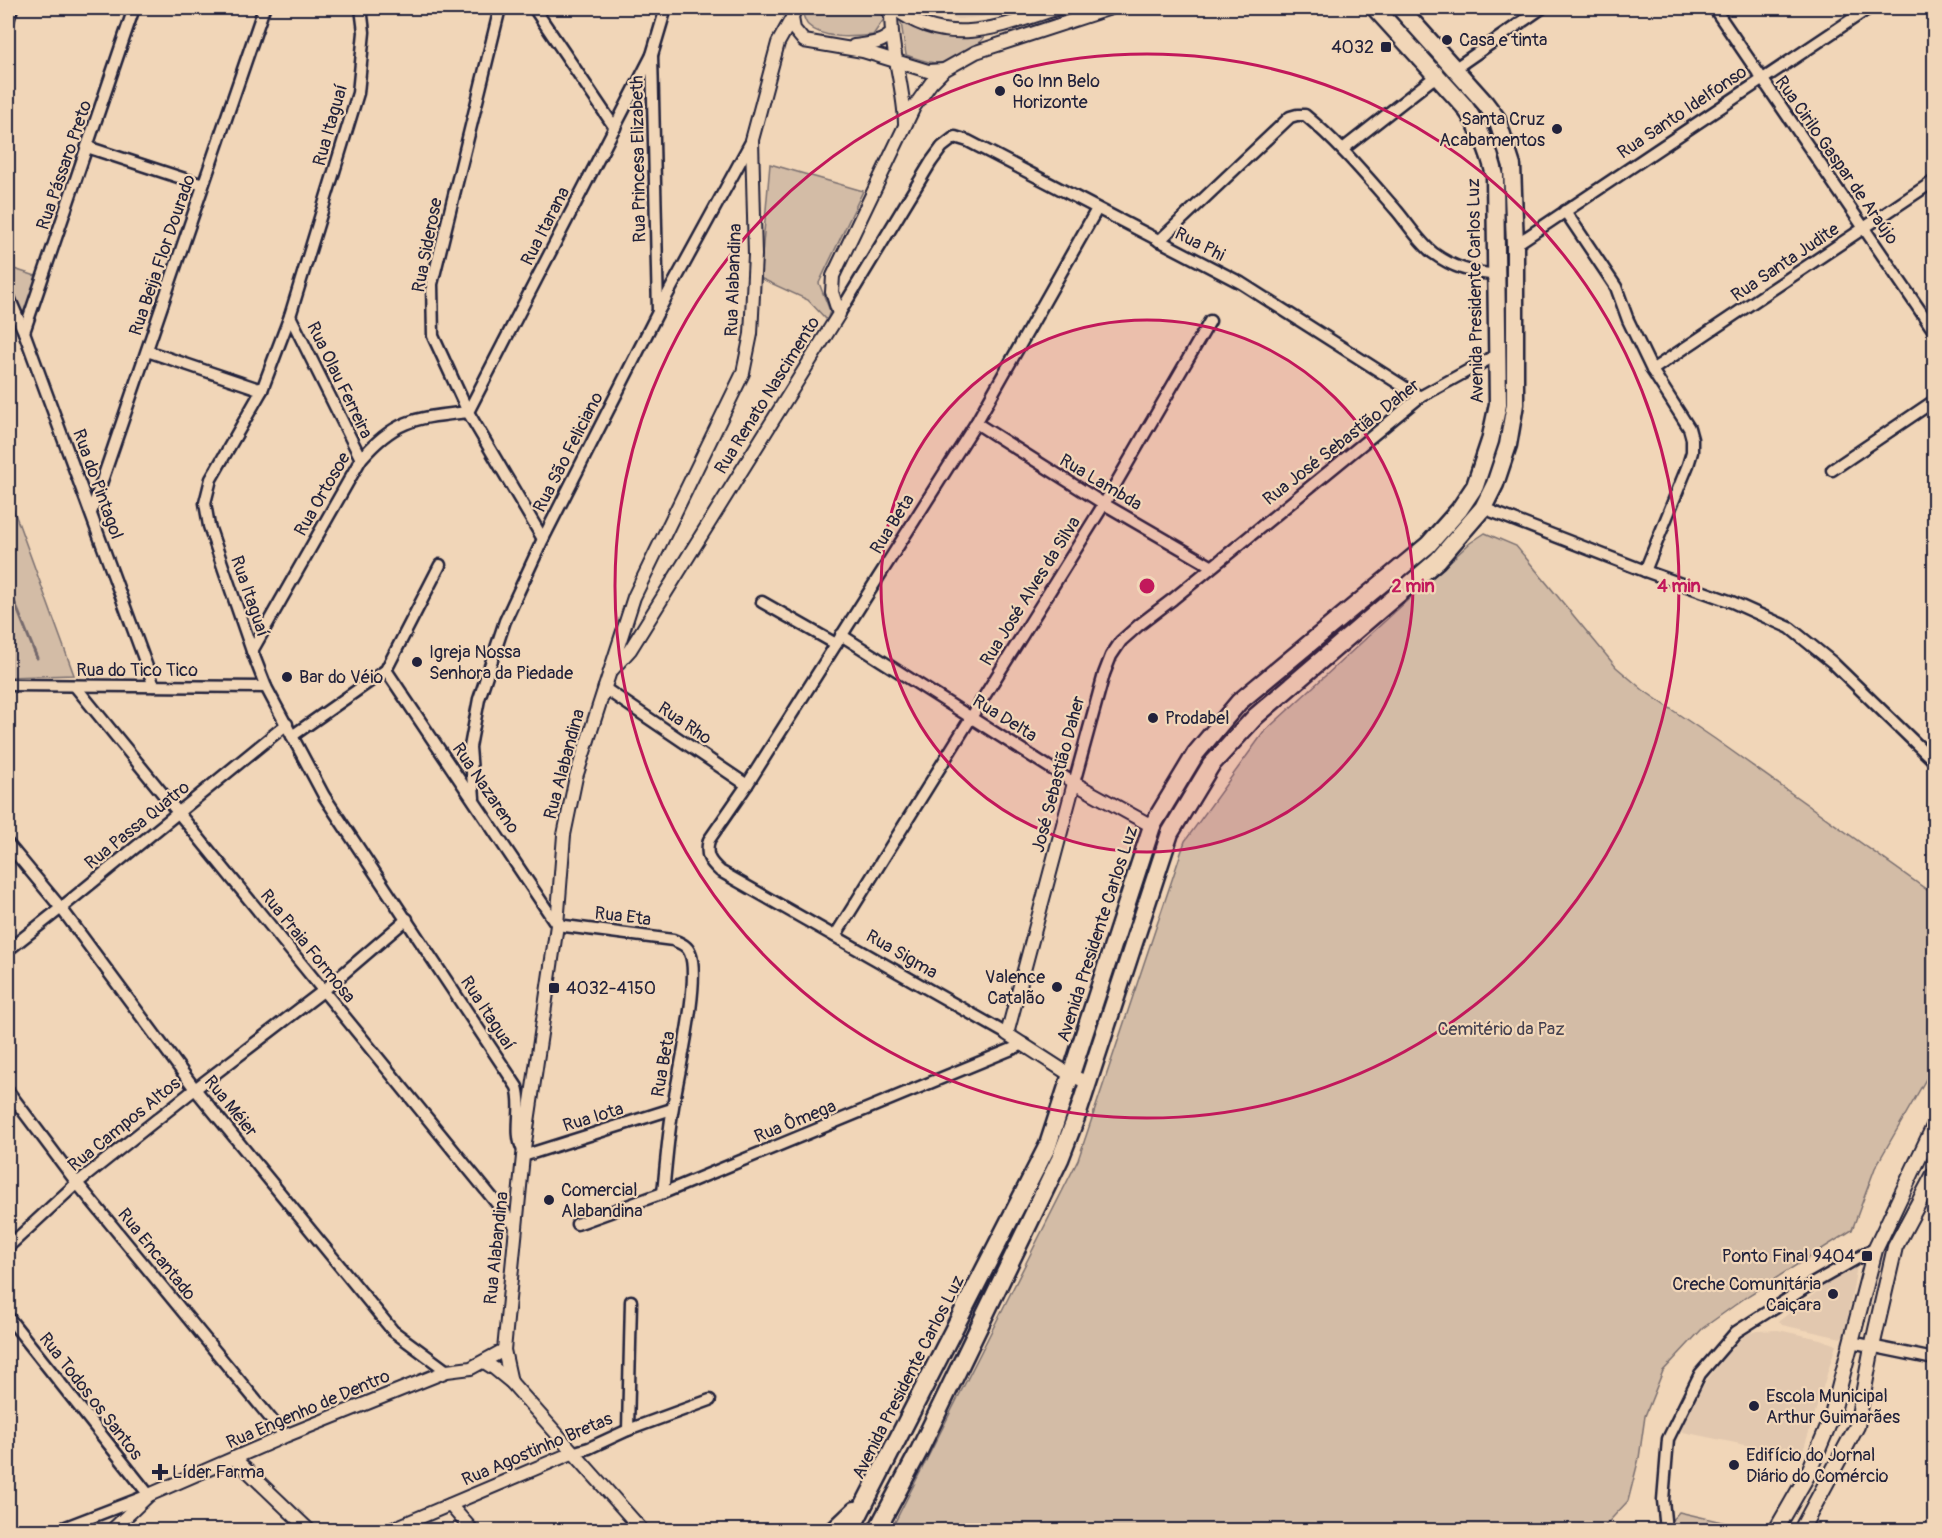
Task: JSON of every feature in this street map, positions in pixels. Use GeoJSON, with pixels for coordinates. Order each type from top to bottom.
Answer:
{"type":"FeatureCollection","features":[{"type":"Feature","properties":{"kind":"main road","name":"Avenida Presidente Carlos Luz"},"geometry":{"type":"LineString","coordinates":[[877,1530],[919,1451],[1060,1159],[1080,1079],[1152,826],[1196,753],[1239,702],[1428,545],[1459,510],[1475,486],[1490,441],[1498,404],[1495,176],[1491,158],[1476,123],[1464,106],[1375,8]]}},
{"type":"Feature","properties":{"kind":"main road","name":"Avenida Presidente Carlos Luz"},"geometry":{"type":"LineString","coordinates":[[851,1530],[1080,1079],[1170,833],[1211,765],[1256,716],[1438,560],[1483,508],[1495,484],[1508,445],[1515,404],[1515,244],[1512,166],[1509,150],[1497,119],[1400,8]]}},
{"type":"Feature","properties":{"kind":"main road"},"geometry":{"type":"LineString","coordinates":[[1778,1530],[1807,1476],[1831,1419],[1875,1250],[1935,1126]]}},
{"type":"Feature","properties":{"kind":"main road"},"geometry":{"type":"LineString","coordinates":[[1801,1530],[1857,1426],[1895,1247],[1935,1174]]}},
{"type":"Feature","properties":{"kind":"main road"},"geometry":{"type":"LineString","coordinates":[[834,1530],[872,1491]]}},
{"type":"Feature","properties":{"kind":"street"},"geometry":{"type":"LineString","coordinates":[[8,21],[12,8]]}},
{"type":"Feature","properties":{"kind":"street","name":"Rua Pássaro Preto"},"geometry":{"type":"LineString","coordinates":[[24,332],[134,8]]}},
{"type":"Feature","properties":{"kind":"street","name":"Rua Beija Flor Dourado"},"geometry":{"type":"LineString","coordinates":[[91,513],[264,8]]}},
{"type":"Feature","properties":{"kind":"street","name":"Rua Itaguaí"},"geometry":{"type":"LineString","coordinates":[[361,8],[364,32],[358,93],[290,316],[262,390],[211,479],[205,503],[208,526],[266,687],[324,796],[516,1087],[519,1098],[520,1140],[523,1153]]}},
{"type":"Feature","properties":{"kind":"street","name":"Rua Siderose"},"geometry":{"type":"LineString","coordinates":[[500,8],[432,284],[434,336],[468,412],[543,539]]}},
{"type":"Feature","properties":{"kind":"street"},"geometry":{"type":"LineString","coordinates":[[534,8],[615,128]]}},
{"type":"Feature","properties":{"kind":"street","name":"Rua Princesa Elizabeth"},"geometry":{"type":"LineString","coordinates":[[658,312],[652,56],[666,8]]}},
{"type":"Feature","properties":{"kind":"street"},"geometry":{"type":"LineString","coordinates":[[887,8],[891,16],[895,61],[902,88],[905,127]]}},
{"type":"Feature","properties":{"kind":"street"},"geometry":{"type":"LineString","coordinates":[[894,8],[921,24],[934,28],[973,32],[992,29],[1059,8]]}},
{"type":"Feature","properties":{"kind":"street"},"geometry":{"type":"LineString","coordinates":[[839,314],[832,292],[833,276],[920,96],[931,82],[944,70],[976,52],[1111,8]]}},
{"type":"Feature","properties":{"kind":"street"},"geometry":{"type":"LineString","coordinates":[[1454,69],[1542,8]]}},
{"type":"Feature","properties":{"kind":"street","name":"Rua Cirilo Gaspar de Araújo"},"geometry":{"type":"LineString","coordinates":[[1714,8],[1935,331]]}},
{"type":"Feature","properties":{"kind":"street","name":"Rua Santo Idelfonso"},"geometry":{"type":"LineString","coordinates":[[1515,244],[1869,8]]}},
{"type":"Feature","properties":{"kind":"street"},"geometry":{"type":"LineString","coordinates":[[793,13],[797,35],[804,41],[844,47],[920,69],[944,70]]}},
{"type":"Feature","properties":{"kind":"street","name":"Rua Alabandina"},"geometry":{"type":"LineString","coordinates":[[511,1382],[504,1350],[523,1153],[557,925],[564,835],[576,777],[634,597],[743,373],[751,334],[755,255],[752,140],[778,43],[793,13]]}},
{"type":"Feature","properties":{"kind":"street"},"geometry":{"type":"LineString","coordinates":[[844,47],[879,42],[887,39],[892,33]]}},
{"type":"Feature","properties":{"kind":"street","name":"Rua Itarana"},"geometry":{"type":"LineString","coordinates":[[468,412],[652,56]]}},
{"type":"Feature","properties":{"kind":"street"},"geometry":{"type":"LineString","coordinates":[[1343,149],[1436,76]]}},
{"type":"Feature","properties":{"kind":"street"},"geometry":{"type":"LineString","coordinates":[[1159,241],[1290,117],[1305,115],[1343,149],[1431,252],[1466,270],[1497,274]]}},
{"type":"Feature","properties":{"kind":"street","name":"Rua Renato Nascimento"},"geometry":{"type":"LineString","coordinates":[[609,673],[630,650],[931,162],[947,141],[955,138]]}},
{"type":"Feature","properties":{"kind":"street","name":"Rua Phi"},"geometry":{"type":"LineString","coordinates":[[955,138],[979,146],[1241,283],[1420,397]]}},
{"type":"Feature","properties":{"kind":"street","name":"Rua São Feliciano"},"geometry":{"type":"LineString","coordinates":[[474,798],[470,747],[479,699],[505,621],[543,539],[658,312],[752,140]]}},
{"type":"Feature","properties":{"kind":"street"},"geometry":{"type":"LineString","coordinates":[[87,147],[204,185]]}},
{"type":"Feature","properties":{"kind":"street","name":"Rua Santa Judite"},"geometry":{"type":"LineString","coordinates":[[1652,370],[1935,181]]}},
{"type":"Feature","properties":{"kind":"street","name":"Rua Beta"},"geometry":{"type":"LineString","coordinates":[[706,851],[709,840],[747,785],[976,423],[1097,209]]}},
{"type":"Feature","properties":{"kind":"street"},"geometry":{"type":"LineString","coordinates":[[1565,211],[1616,287],[1628,320],[1652,370],[1689,428],[1692,439],[1692,452],[1645,571]]}},
{"type":"Feature","properties":{"kind":"street","name":"Rua do Pintagol"},"geometry":{"type":"LineString","coordinates":[[8,295],[24,332],[154,686]]}},
{"type":"Feature","properties":{"kind":"street","name":"Rua Olau Ferreira"},"geometry":{"type":"LineString","coordinates":[[290,316],[361,459]]}},
{"type":"Feature","properties":{"kind":"street","name":"Rua José Alves da Silva"},"geometry":{"type":"LineString","coordinates":[[835,936],[1104,504],[1210,321]]}},
{"type":"Feature","properties":{"kind":"street"},"geometry":{"type":"LineString","coordinates":[[147,351],[262,390]]}},
{"type":"Feature","properties":{"kind":"street","name":"Rua José Sebastião Daher"},"geometry":{"type":"LineString","coordinates":[[1211,566],[1420,397],[1498,354]]}},
{"type":"Feature","properties":{"kind":"street"},"geometry":{"type":"LineString","coordinates":[[1832,470],[1935,401]]}},
{"type":"Feature","properties":{"kind":"street","name":"Rua Ortosoe"},"geometry":{"type":"LineString","coordinates":[[252,651],[361,459],[377,440],[395,427],[411,421],[468,412]]}},
{"type":"Feature","properties":{"kind":"street","name":"Rua Lambda"},"geometry":{"type":"LineString","coordinates":[[976,423],[1104,504],[1211,566]]}},
{"type":"Feature","properties":{"kind":"street"},"geometry":{"type":"LineString","coordinates":[[1483,508],[1732,602],[1790,628],[1832,662],[1935,761]]}},
{"type":"Feature","properties":{"kind":"street"},"geometry":{"type":"LineString","coordinates":[[292,736],[386,670],[440,565]]}},
{"type":"Feature","properties":{"kind":"street","name":"José Sebastião Daher"},"geometry":{"type":"LineString","coordinates":[[1007,1034],[1074,783],[1111,656],[1122,641],[1139,625],[1211,566]]}},
{"type":"Feature","properties":{"kind":"street","name":"Rua Delta"},"geometry":{"type":"LineString","coordinates":[[762,602],[839,640],[971,718],[1074,783],[1152,826]]}},
{"type":"Feature","properties":{"kind":"street","name":"Rua Nazareno"},"geometry":{"type":"LineString","coordinates":[[386,670],[557,925]]}},
{"type":"Feature","properties":{"kind":"street","name":"Rua do Tico Tico"},"geometry":{"type":"LineString","coordinates":[[8,686],[266,687]]}},
{"type":"Feature","properties":{"kind":"street","name":"Rua Praia Formosa"},"geometry":{"type":"LineString","coordinates":[[75,686],[516,1227]]}},
{"type":"Feature","properties":{"kind":"street","name":"Rua Rho"},"geometry":{"type":"LineString","coordinates":[[604,688],[747,785]]}},
{"type":"Feature","properties":{"kind":"street","name":"Rua Passa Quatro"},"geometry":{"type":"LineString","coordinates":[[8,950],[286,724]]}},
{"type":"Feature","properties":{"kind":"street","name":"Rua Méier"},"geometry":{"type":"LineString","coordinates":[[8,844],[61,908],[195,1089],[393,1331],[447,1371]]}},
{"type":"Feature","properties":{"kind":"street","name":"Rua Sigma"},"geometry":{"type":"LineString","coordinates":[[706,851],[710,862],[720,871],[1007,1034],[1080,1079]]}},
{"type":"Feature","properties":{"kind":"street","name":"Rua Campos Altos"},"geometry":{"type":"LineString","coordinates":[[8,1247],[77,1183],[323,991],[407,919]]}},
{"type":"Feature","properties":{"kind":"street","name":"Rua Eta"},"geometry":{"type":"LineString","coordinates":[[557,925],[654,937],[683,944]]}},
{"type":"Feature","properties":{"kind":"street","name":"Rua Beta"},"geometry":{"type":"LineString","coordinates":[[663,1193],[672,1109],[692,995],[693,962],[690,951],[683,944]]}},
{"type":"Feature","properties":{"kind":"street","name":"Rua Ômega"},"geometry":{"type":"LineString","coordinates":[[577,1224],[663,1193],[1024,1044]]}},
{"type":"Feature","properties":{"kind":"street","name":"Rua Encantado"},"geometry":{"type":"LineString","coordinates":[[8,1091],[77,1183],[285,1436]]}},
{"type":"Feature","properties":{"kind":"street","name":"Rua Iota"},"geometry":{"type":"LineString","coordinates":[[523,1153],[672,1109]]}},
{"type":"Feature","properties":{"kind":"street"},"geometry":{"type":"LineString","coordinates":[[1666,1530],[1663,1500],[1668,1439],[1700,1374],[1736,1332],[1805,1288],[1875,1250]]}},
{"type":"Feature","properties":{"kind":"street"},"geometry":{"type":"LineString","coordinates":[[628,1430],[631,1301]]}},
{"type":"Feature","properties":{"kind":"street","name":"Rua Todos os Santos"},"geometry":{"type":"LineString","coordinates":[[8,1317],[149,1496]]}},
{"type":"Feature","properties":{"kind":"street"},"geometry":{"type":"LineString","coordinates":[[1851,1342],[1935,1359]]}},
{"type":"Feature","properties":{"kind":"street","name":"Rua Engenho de Dentro"},"geometry":{"type":"LineString","coordinates":[[58,1530],[149,1496],[285,1436],[447,1371],[471,1368],[504,1350]]}},
{"type":"Feature","properties":{"kind":"street"},"geometry":{"type":"LineString","coordinates":[[484,1362],[511,1382],[642,1530]]}},
{"type":"Feature","properties":{"kind":"street","name":"Rua Agostinho Bretas"},"geometry":{"type":"LineString","coordinates":[[390,1530],[628,1430],[705,1401]]}},
{"type":"Feature","properties":{"kind":"street"},"geometry":{"type":"LineString","coordinates":[[234,1458],[309,1530]]}},
{"type":"Feature","properties":{"kind":"street"},"geometry":{"type":"LineString","coordinates":[[112,1530],[149,1496]]}},
{"type":"Feature","properties":{"kind":"street"},"geometry":{"type":"LineString","coordinates":[[450,1505],[472,1530]]}},
{"type":"Feature","properties":{"kind":"shaded area"},"geometry":{"type":"Polygon","coordinates":[[[924,8],[1015,8],[981,17],[958,19],[924,8]]]}},
{"type":"Feature","properties":{"kind":"shaded area","name":"Creche Comunitária Caiçara"},"geometry":{"type":"Polygon","coordinates":[[[1857,1266],[1845,1333],[1841,1338],[1782,1325],[1779,1321],[1849,1267],[1857,1266]]]}},
{"type":"Feature","properties":{"kind":"shaded area","name":"Escola Municipal Arthur Guimarães"},"geometry":{"type":"Polygon","coordinates":[[[1778,1330],[1820,1339],[1836,1345],[1804,1448],[1793,1455],[1683,1432],[1680,1426],[1703,1386],[1725,1355],[1746,1334],[1778,1330]]]}},
{"type":"Feature","properties":{"kind":"green space"},"geometry":{"type":"Polygon","coordinates":[[[801,8],[884,8],[884,19],[873,35],[848,37],[830,35],[814,30],[808,25],[801,8]]]}},
{"type":"Feature","properties":{"kind":"green space"},"geometry":{"type":"Polygon","coordinates":[[[900,16],[986,34],[972,49],[951,61],[930,62],[906,55],[900,16]]]}},
{"type":"Feature","properties":{"kind":"green space"},"geometry":{"type":"Polygon","coordinates":[[[770,164],[863,191],[819,283],[830,311],[827,320],[808,300],[760,278],[770,164]]]}},
{"type":"Feature","properties":{"kind":"green space"},"geometry":{"type":"Polygon","coordinates":[[[8,267],[42,278],[23,330],[8,295],[8,267]]]}},
{"type":"Feature","properties":{"kind":"green space"},"geometry":{"type":"Polygon","coordinates":[[[8,492],[10,500],[74,675],[8,677],[8,492]]]}},
{"type":"Feature","properties":{"kind":"green space","name":"Cemitério da Paz"},"geometry":{"type":"Polygon","coordinates":[[[1485,533],[1516,546],[1616,667],[1643,690],[1934,895],[1934,1065],[1875,1168],[1852,1230],[1749,1295],[1703,1328],[1663,1371],[1645,1416],[1639,1458],[1628,1501],[1601,1530],[891,1530],[1078,1160],[1185,841],[1264,732],[1470,543],[1485,533]]]}},
{"type":"Feature","properties":{"kind":"green space"},"geometry":{"type":"Polygon","coordinates":[[[1679,1512],[1748,1528],[1748,1530],[1673,1530],[1671,1521],[1679,1512]]]}},
{"type":"Feature","properties":{"kind":"waterway"},"geometry":{"type":"LineString","coordinates":[[8,586],[37,658]]}},
{"type":"Feature","properties":{"kind":"place","name":"Casa e tinta"},"geometry":{"type":"Point","coordinates":[1447,40]}},
{"type":"Feature","properties":{"kind":"place","name":"4032"},"geometry":{"type":"Point","coordinates":[1386,47]}},
{"type":"Feature","properties":{"kind":"place","name":"Go Inn Belo Horizonte"},"geometry":{"type":"Point","coordinates":[1000,91]}},
{"type":"Feature","properties":{"kind":"place","name":"Santa Cruz Acabamentos"},"geometry":{"type":"Point","coordinates":[1557,129]}},
{"type":"Feature","properties":{"kind":"place","name":"Igreja Nossa Senhora da Piedade"},"geometry":{"type":"Point","coordinates":[417,662]}},
{"type":"Feature","properties":{"kind":"place","name":"Bar do Véio"},"geometry":{"type":"Point","coordinates":[287,677]}},
{"type":"Feature","properties":{"kind":"place","name":"Prodabel"},"geometry":{"type":"Point","coordinates":[1153,718]}},
{"type":"Feature","properties":{"kind":"place","name":"Valence Catalão"},"geometry":{"type":"Point","coordinates":[1057,987]}},
{"type":"Feature","properties":{"kind":"place","name":"4032-4150"},"geometry":{"type":"Point","coordinates":[554,988]}},
{"type":"Feature","properties":{"kind":"place","name":"Comercial Alabandina"},"geometry":{"type":"Point","coordinates":[549,1200]}},
{"type":"Feature","properties":{"kind":"place","name":"Ponto Final 9404"},"geometry":{"type":"Point","coordinates":[1867,1256]}},
{"type":"Feature","properties":{"kind":"place","name":"Creche Comunitária Caiçara"},"geometry":{"type":"Point","coordinates":[1833,1294]}},
{"type":"Feature","properties":{"kind":"place","name":"Escola Municipal Arthur Guimarães"},"geometry":{"type":"Point","coordinates":[1754,1406]}},
{"type":"Feature","properties":{"kind":"place","name":"Edifício do Jornal Diário do Comércio"},"geometry":{"type":"Point","coordinates":[1734,1465]}},
{"type":"Feature","properties":{"kind":"place","name":"Líder Farma"},"geometry":{"type":"Point","coordinates":[160,1472]}}]}
